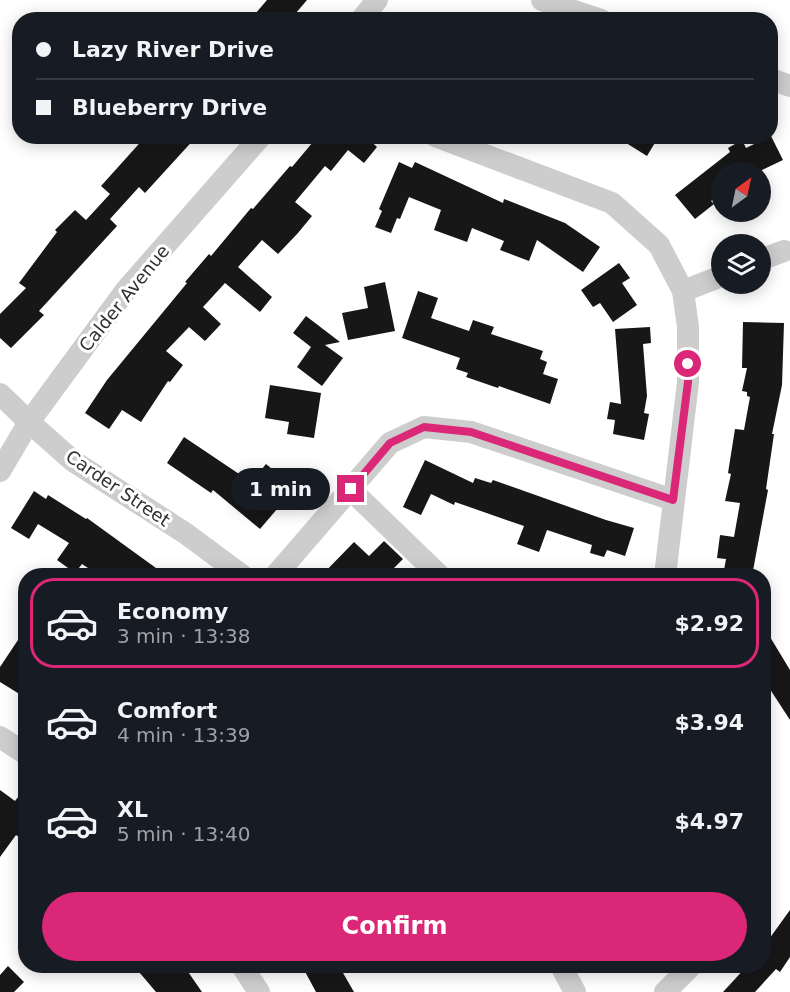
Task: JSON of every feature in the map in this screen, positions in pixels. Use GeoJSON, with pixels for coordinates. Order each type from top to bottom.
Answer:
{"type":"FeatureCollection","features":[{"type":"Feature","properties":{"kind":"street"},"geometry":{"type":"LineString","coordinates":[[367,12],[377,0]]}},
{"type":"Feature","properties":{"kind":"street"},"geometry":{"type":"LineString","coordinates":[[542,0],[577,12]]}},
{"type":"Feature","properties":{"kind":"street","name":"Calder Avenue"},"geometry":{"type":"LineString","coordinates":[[0,471],[29,422],[126,291],[254,144]]}},
{"type":"Feature","properties":{"kind":"street"},"geometry":{"type":"LineString","coordinates":[[457,144],[612,203],[659,244],[683,291],[688,327],[688,382],[666,568]]}},
{"type":"Feature","properties":{"kind":"street"},"geometry":{"type":"LineString","coordinates":[[771,256],[784,251]]}},
{"type":"Feature","properties":{"kind":"street"},"geometry":{"type":"LineString","coordinates":[[683,291],[711,280]]}},
{"type":"Feature","properties":{"kind":"street","name":"Carder Street"},"geometry":{"type":"LineString","coordinates":[[0,394],[74,461],[184,533],[232,568]]}},
{"type":"Feature","properties":{"kind":"street"},"geometry":{"type":"LineString","coordinates":[[282,568],[390,443],[424,427],[471,432],[673,500]]}},
{"type":"Feature","properties":{"kind":"street"},"geometry":{"type":"LineString","coordinates":[[351,489],[432,568]]}},
{"type":"Feature","properties":{"kind":"street"},"geometry":{"type":"LineString","coordinates":[[0,737],[18,749]]}},
{"type":"Feature","properties":{"kind":"street"},"geometry":{"type":"LineString","coordinates":[[247,973],[259,992]]}},
{"type":"Feature","properties":{"kind":"street"},"geometry":{"type":"LineString","coordinates":[[565,973],[575,992]]}},
{"type":"Feature","properties":{"kind":"street"},"geometry":{"type":"LineString","coordinates":[[665,992],[684,973]]}},
{"type":"Feature","properties":{"kind":"building"},"geometry":{"type":"Polygon","coordinates":[[[267,0],[307,0],[297,12],[257,12],[267,0]]]}},
{"type":"Feature","properties":{"kind":"building"},"geometry":{"type":"Polygon","coordinates":[[[139,144],[190,144],[145,193],[139,187],[110,219],[117,226],[39,311],[44,315],[11,348],[0,338],[0,314],[26,288],[19,283],[57,232],[55,230],[75,210],[86,220],[110,194],[101,186],[139,144]]]}},
{"type":"Feature","properties":{"kind":"building"},"geometry":{"type":"Polygon","coordinates":[[[311,144],[374,144],[377,147],[364,163],[348,150],[331,171],[325,166],[295,202],[312,216],[298,233],[278,254],[262,240],[238,267],[272,297],[260,312],[225,283],[203,307],[221,324],[205,341],[189,327],[166,351],[183,365],[170,382],[168,381],[141,422],[122,410],[109,429],[85,413],[107,380],[187,283],[185,282],[209,254],[211,256],[290,166],[292,167],[311,144]]]}},
{"type":"Feature","properties":{"kind":"building"},"geometry":{"type":"Polygon","coordinates":[[[628,144],[654,144],[647,156],[628,144]]]}},
{"type":"Feature","properties":{"kind":"building"},"geometry":{"type":"Polygon","coordinates":[[[735,144],[744,144],[746,148],[754,144],[775,144],[783,160],[771,166],[771,162],[717,162],[730,152],[728,148],[735,144]]]}},
{"type":"Feature","properties":{"kind":"building"},"geometry":{"type":"Polygon","coordinates":[[[399,162],[412,168],[415,162],[503,203],[504,199],[565,223],[600,247],[583,272],[537,240],[529,261],[500,250],[504,241],[472,228],[467,242],[434,230],[441,210],[409,197],[391,233],[375,227],[382,211],[379,209],[399,162]]]}},
{"type":"Feature","properties":{"kind":"building"},"geometry":{"type":"Polygon","coordinates":[[[711,167],[711,206],[695,219],[675,195],[711,167]]]}},
{"type":"Feature","properties":{"kind":"building"},"geometry":{"type":"Polygon","coordinates":[[[619,263],[630,278],[622,283],[637,305],[613,322],[600,303],[593,307],[581,290],[619,263]]]}},
{"type":"Feature","properties":{"kind":"building"},"geometry":{"type":"Polygon","coordinates":[[[385,282],[395,331],[348,340],[342,313],[368,308],[364,287],[385,282]]]}},
{"type":"Feature","properties":{"kind":"building"},"geometry":{"type":"Polygon","coordinates":[[[418,291],[438,298],[431,318],[469,331],[473,320],[494,327],[491,334],[543,351],[540,359],[547,362],[543,374],[558,379],[550,404],[466,377],[468,373],[456,369],[460,358],[402,338],[418,291]]]}},
{"type":"Feature","properties":{"kind":"building"},"geometry":{"type":"Polygon","coordinates":[[[306,316],[340,342],[325,345],[343,358],[322,386],[297,367],[311,347],[293,333],[306,316]]]}},
{"type":"Feature","properties":{"kind":"building"},"geometry":{"type":"Polygon","coordinates":[[[743,322],[784,323],[782,385],[772,434],[774,434],[766,489],[768,490],[753,568],[724,568],[726,559],[717,558],[720,535],[734,537],[740,503],[725,501],[731,474],[728,473],[735,429],[744,430],[750,397],[747,396],[747,392],[742,391],[747,368],[742,368],[743,322]]]}},
{"type":"Feature","properties":{"kind":"building"},"geometry":{"type":"Polygon","coordinates":[[[650,327],[651,343],[643,344],[647,396],[644,413],[649,414],[644,440],[613,434],[615,420],[607,419],[610,402],[621,404],[615,329],[650,327]]]}},
{"type":"Feature","properties":{"kind":"building"},"geometry":{"type":"Polygon","coordinates":[[[270,385],[321,393],[314,438],[287,434],[289,422],[265,418],[270,385]]]}},
{"type":"Feature","properties":{"kind":"building"},"geometry":{"type":"Polygon","coordinates":[[[184,437],[251,482],[266,464],[295,488],[260,529],[213,490],[211,493],[167,463],[184,437]]]}},
{"type":"Feature","properties":{"kind":"building"},"geometry":{"type":"Polygon","coordinates":[[[425,460],[473,483],[475,478],[491,483],[493,480],[634,528],[625,556],[607,550],[604,557],[590,553],[592,545],[547,530],[539,552],[517,544],[524,526],[455,502],[454,505],[431,494],[421,515],[403,507],[425,460]]]}},
{"type":"Feature","properties":{"kind":"building"},"geometry":{"type":"Polygon","coordinates":[[[34,491],[46,499],[48,495],[87,518],[156,568],[88,568],[82,564],[79,568],[68,568],[57,560],[69,543],[38,524],[29,539],[11,528],[34,491]]]}},
{"type":"Feature","properties":{"kind":"building"},"geometry":{"type":"Polygon","coordinates":[[[384,541],[403,559],[394,568],[329,568],[354,542],[369,556],[384,541]]]}},
{"type":"Feature","properties":{"kind":"building"},"geometry":{"type":"Polygon","coordinates":[[[771,639],[790,670],[790,720],[771,691],[771,639]]]}},
{"type":"Feature","properties":{"kind":"building"},"geometry":{"type":"Polygon","coordinates":[[[18,640],[18,693],[0,682],[0,667],[18,640]]]}},
{"type":"Feature","properties":{"kind":"building"},"geometry":{"type":"Polygon","coordinates":[[[0,790],[15,801],[18,797],[18,836],[16,835],[0,857],[0,790]]]}},
{"type":"Feature","properties":{"kind":"building"},"geometry":{"type":"Polygon","coordinates":[[[790,910],[790,957],[780,972],[776,969],[755,992],[723,992],[741,973],[771,973],[771,936],[790,910]]]}},
{"type":"Feature","properties":{"kind":"building"},"geometry":{"type":"Polygon","coordinates":[[[8,966],[24,982],[14,992],[0,992],[0,975],[8,966]]]}},
{"type":"Feature","properties":{"kind":"building"},"geometry":{"type":"Polygon","coordinates":[[[140,973],[189,973],[202,992],[156,992],[140,973]]]}},
{"type":"Feature","properties":{"kind":"building"},"geometry":{"type":"Polygon","coordinates":[[[306,973],[343,973],[354,992],[316,992],[306,973]]]}},
{"type":"Feature","properties":{"kind":"route"},"geometry":{"type":"LineString","coordinates":[[351,489],[390,443],[424,427],[471,432],[673,500],[688,382],[688,364]]}}]}
